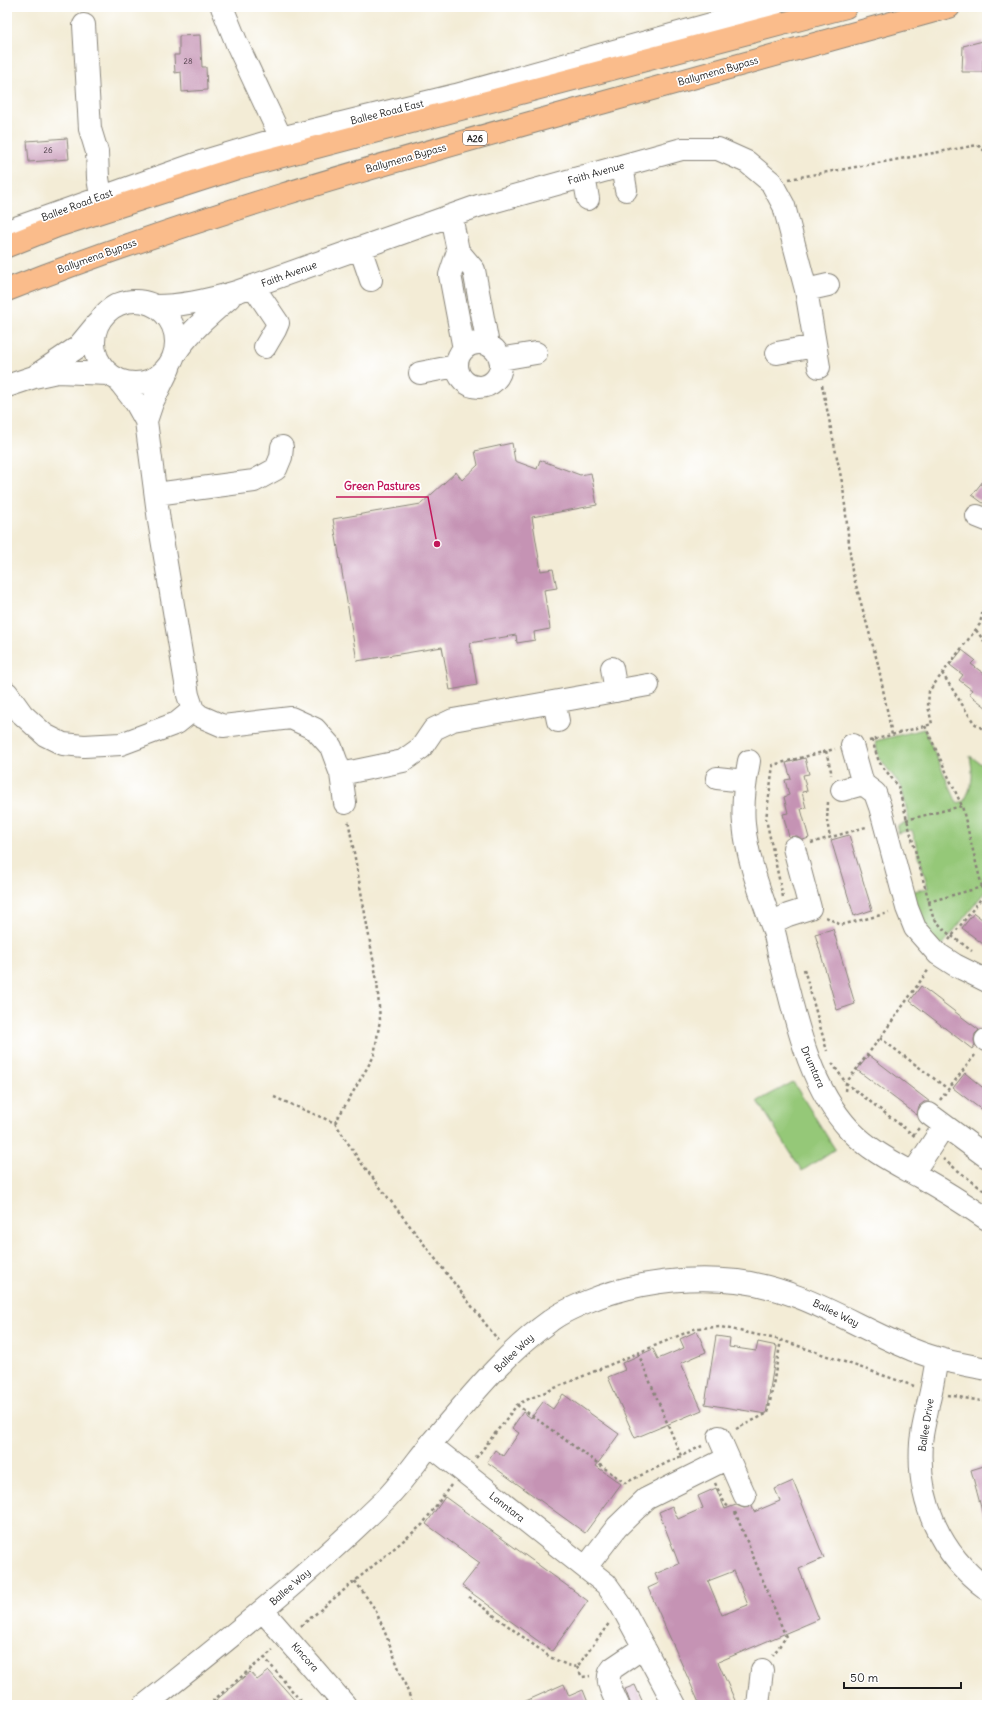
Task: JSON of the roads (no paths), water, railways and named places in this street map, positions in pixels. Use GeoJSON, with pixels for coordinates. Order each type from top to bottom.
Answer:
{"type":"FeatureCollection","features":[{"type":"Feature","properties":{"kind":"highway"},"geometry":{"type":"LineString","coordinates":[[7,246],[57,226],[237,168],[846,7]]}},
{"type":"Feature","properties":{"kind":"highway","name":"Ballymena Bypass"},"geometry":{"type":"LineString","coordinates":[[7,290],[72,264],[306,187],[949,7]]}},
{"type":"Feature","properties":{"kind":"street"},"geometry":{"type":"LineString","coordinates":[[222,7],[237,44],[281,138]]}},
{"type":"Feature","properties":{"kind":"street","name":"Ballee Road East"},"geometry":{"type":"LineString","coordinates":[[7,231],[201,162],[281,138],[456,95],[772,7]]}},
{"type":"Feature","properties":{"kind":"street"},"geometry":{"type":"LineString","coordinates":[[84,25],[90,129],[96,152],[98,178],[102,196]]}},
{"type":"Feature","properties":{"kind":"street","name":"Faith Avenue"},"geometry":{"type":"LineString","coordinates":[[155,306],[174,306],[202,302],[245,289],[478,206],[584,176],[682,149],[718,149],[748,162],[771,182],[784,206],[806,290],[819,367]]}},
{"type":"Feature","properties":{"kind":"street"},"geometry":{"type":"LineString","coordinates":[[622,166],[626,190]]}},
{"type":"Feature","properties":{"kind":"street"},"geometry":{"type":"LineString","coordinates":[[584,176],[588,199]]}},
{"type":"Feature","properties":{"kind":"street"},"geometry":{"type":"LineString","coordinates":[[451,216],[458,251],[474,270],[494,352],[501,366],[497,379],[486,387],[472,387],[461,379],[460,357],[450,275],[458,251]]}},
{"type":"Feature","properties":{"kind":"street"},"geometry":{"type":"LineString","coordinates":[[360,248],[371,280]]}},
{"type":"Feature","properties":{"kind":"street"},"geometry":{"type":"LineString","coordinates":[[806,290],[828,285]]}},
{"type":"Feature","properties":{"kind":"street"},"geometry":{"type":"LineString","coordinates":[[245,289],[285,324],[275,330],[265,347]]}},
{"type":"Feature","properties":{"kind":"street","name":"Faith Avenue"},"geometry":{"type":"LineString","coordinates":[[173,359],[190,333],[205,318],[245,289]]}},
{"type":"Feature","properties":{"kind":"street"},"geometry":{"type":"LineString","coordinates":[[34,376],[78,347],[106,312],[117,305],[129,301],[142,301],[155,306],[166,314],[173,325],[176,338],[173,359],[152,403],[146,421]]}},
{"type":"Feature","properties":{"kind":"street"},"geometry":{"type":"LineString","coordinates":[[98,323],[94,333],[93,345],[95,356],[101,366],[136,403],[146,421],[188,695],[193,710],[200,716],[223,726],[291,718],[315,729],[331,747],[341,774],[345,803]]}},
{"type":"Feature","properties":{"kind":"street"},"geometry":{"type":"LineString","coordinates":[[420,373],[460,357],[475,343],[494,352],[536,353]]}},
{"type":"Feature","properties":{"kind":"street"},"geometry":{"type":"LineString","coordinates":[[777,353],[815,346]]}},
{"type":"Feature","properties":{"kind":"street"},"geometry":{"type":"LineString","coordinates":[[7,386],[34,376],[57,372],[114,378],[130,384],[147,382],[162,374],[173,359]]}},
{"type":"Feature","properties":{"kind":"street"},"geometry":{"type":"LineString","coordinates":[[156,494],[224,479],[254,481],[276,469],[281,457],[282,447]]}},
{"type":"Feature","properties":{"kind":"street"},"geometry":{"type":"LineString","coordinates":[[612,668],[616,690]]}},
{"type":"Feature","properties":{"kind":"street"},"geometry":{"type":"LineString","coordinates":[[341,774],[403,761],[421,748],[434,729],[453,720],[556,711],[616,690],[648,685]]}},
{"type":"Feature","properties":{"kind":"street"},"geometry":{"type":"LineString","coordinates":[[7,693],[22,714],[45,735],[63,744],[84,746],[121,744],[177,723],[193,710]]}},
{"type":"Feature","properties":{"kind":"street"},"geometry":{"type":"LineString","coordinates":[[862,742],[863,784],[874,793],[877,826],[899,910],[938,954],[955,965],[987,981]]}},
{"type":"Feature","properties":{"kind":"street","name":"Drumtara"},"geometry":{"type":"LineString","coordinates":[[717,778],[747,771],[743,813],[746,839],[758,886],[780,919],[804,1050],[830,1102],[843,1122],[862,1142],[882,1156],[947,1193],[987,1219]]}},
{"type":"Feature","properties":{"kind":"street"},"geometry":{"type":"LineString","coordinates":[[842,790],[863,784]]}},
{"type":"Feature","properties":{"kind":"street"},"geometry":{"type":"LineString","coordinates":[[780,919],[810,908],[794,848]]}},
{"type":"Feature","properties":{"kind":"street"},"geometry":{"type":"LineString","coordinates":[[912,1173],[921,1142],[936,1120],[987,1157]]}},
{"type":"Feature","properties":{"kind":"street","name":"Ballee Way"},"geometry":{"type":"LineString","coordinates":[[145,1705],[263,1611],[341,1542],[386,1498],[475,1392],[510,1355],[552,1319],[595,1299],[634,1286],[653,1282],[690,1278],[736,1281],[788,1292],[810,1300],[910,1349],[937,1360],[987,1370]]}},
{"type":"Feature","properties":{"kind":"street","name":"Ballee Drive"},"geometry":{"type":"LineString","coordinates":[[937,1360],[921,1443],[922,1482],[927,1506],[936,1529],[946,1544],[971,1577],[987,1589]]}},
{"type":"Feature","properties":{"kind":"street"},"geometry":{"type":"LineString","coordinates":[[719,1437],[745,1496]]}},
{"type":"Feature","properties":{"kind":"street","name":"Lanntara"},"geometry":{"type":"LineString","coordinates":[[430,1445],[463,1473],[606,1584],[622,1605],[675,1705]]}},
{"type":"Feature","properties":{"kind":"street"},"geometry":{"type":"LineString","coordinates":[[586,1567],[613,1531],[646,1499],[728,1458]]}},
{"type":"Feature","properties":{"kind":"street","name":"Kincora"},"geometry":{"type":"LineString","coordinates":[[263,1611],[345,1705]]}},
{"type":"Feature","properties":{"kind":"street"},"geometry":{"type":"LineString","coordinates":[[618,1705],[608,1679],[609,1672],[644,1647]]}},
{"type":"Feature","properties":{"kind":"street"},"geometry":{"type":"LineString","coordinates":[[758,1705],[762,1670]]}},
{"type":"Feature","properties":{"kind":"place","name":"Green Pastures"},"geometry":{"type":"Point","coordinates":[437,544]}}]}
